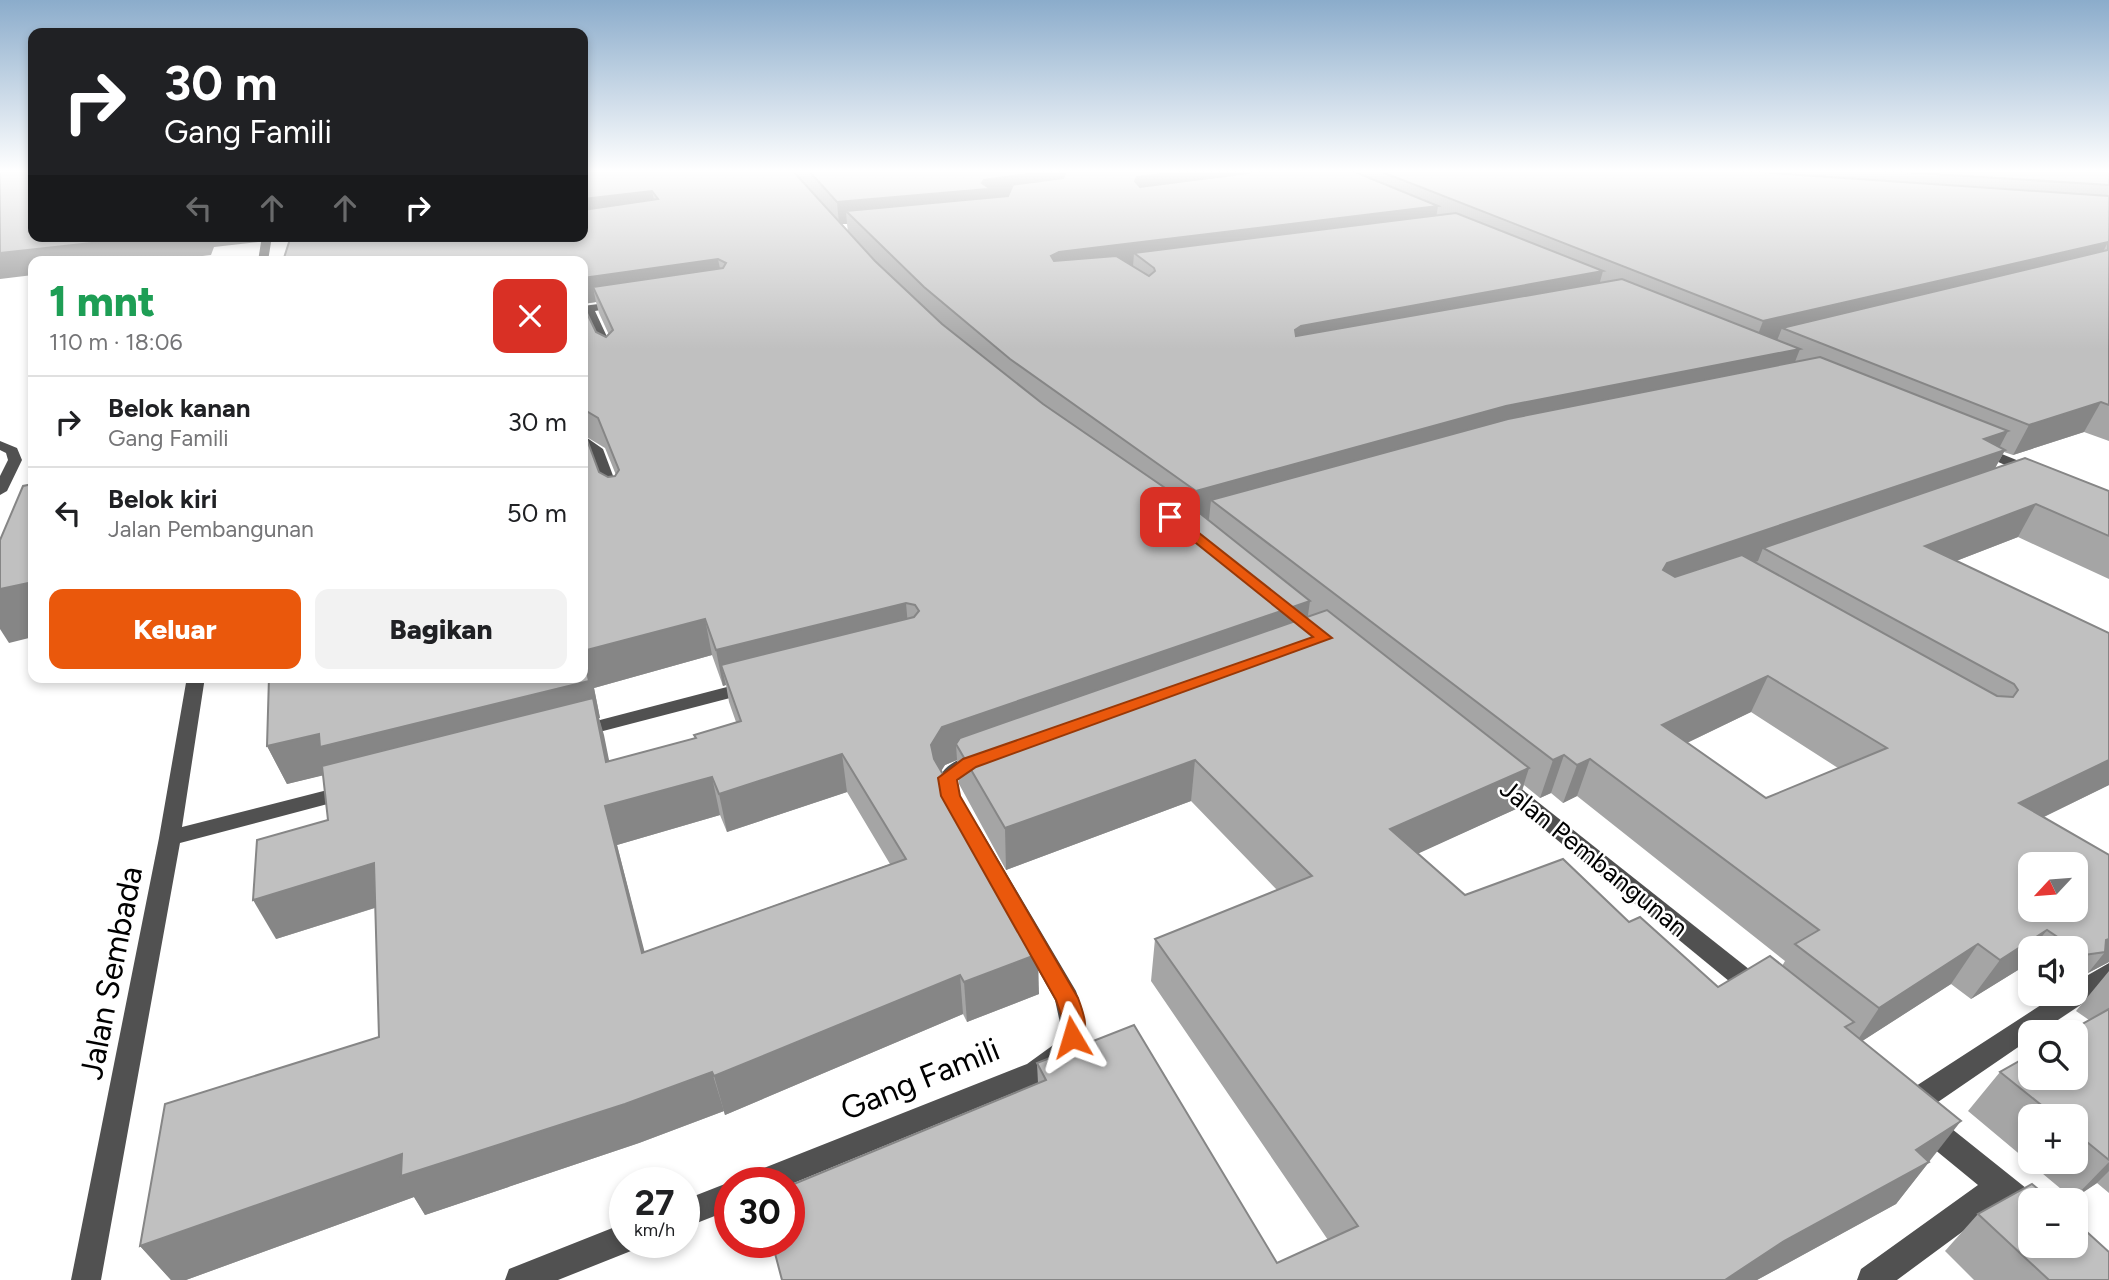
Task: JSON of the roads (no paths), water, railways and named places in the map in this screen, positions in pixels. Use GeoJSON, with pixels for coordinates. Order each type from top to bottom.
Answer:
{"type":"FeatureCollection","features":[{"type":"Feature","properties":{"kind":"street"},"geometry":{"type":"LineString","coordinates":[[588,309],[629,303]]}},
{"type":"Feature","properties":{"kind":"street"},"geometry":{"type":"LineString","coordinates":[[588,315],[611,359]]}},
{"type":"Feature","properties":{"kind":"street"},"geometry":{"type":"LineString","coordinates":[[588,443],[596,449],[617,503]]}},
{"type":"Feature","properties":{"kind":"street"},"geometry":{"type":"LineString","coordinates":[[0,445],[12,451],[15,460],[0,491]]}},
{"type":"Feature","properties":{"kind":"street"},"geometry":{"type":"LineString","coordinates":[[1972,446],[2041,475],[2010,481]]}},
{"type":"Feature","properties":{"kind":"street"},"geometry":{"type":"LineString","coordinates":[[561,737],[776,681]]}},
{"type":"Feature","properties":{"kind":"street","name":"Jalan Sembada"},"geometry":{"type":"LineString","coordinates":[[86,1280],[170,838],[196,683]]}},
{"type":"Feature","properties":{"kind":"street","name":"Gang Famili"},"geometry":{"type":"LineString","coordinates":[[801,1167],[1036,1072],[1053,1063],[1065,1052],[1072,1037],[1074,1020],[1067,998],[948,790],[948,778],[954,771],[995,754]]}},
{"type":"Feature","properties":{"kind":"street","name":"Jalan Pembangunan"},"geometry":{"type":"LineString","coordinates":[[1483,769],[1775,1004]]}},
{"type":"Feature","properties":{"kind":"street"},"geometry":{"type":"LineString","coordinates":[[170,838],[372,785]]}},
{"type":"Feature","properties":{"kind":"street"},"geometry":{"type":"LineString","coordinates":[[2018,1200],[1901,1104],[2109,973]]}},
{"type":"Feature","properties":{"kind":"street"},"geometry":{"type":"LineString","coordinates":[[1872,1280],[2000,1186]]}},
{"type":"Feature","properties":{"kind":"street"},"geometry":{"type":"LineString","coordinates":[[520,1280],[609,1244]]}}]}
